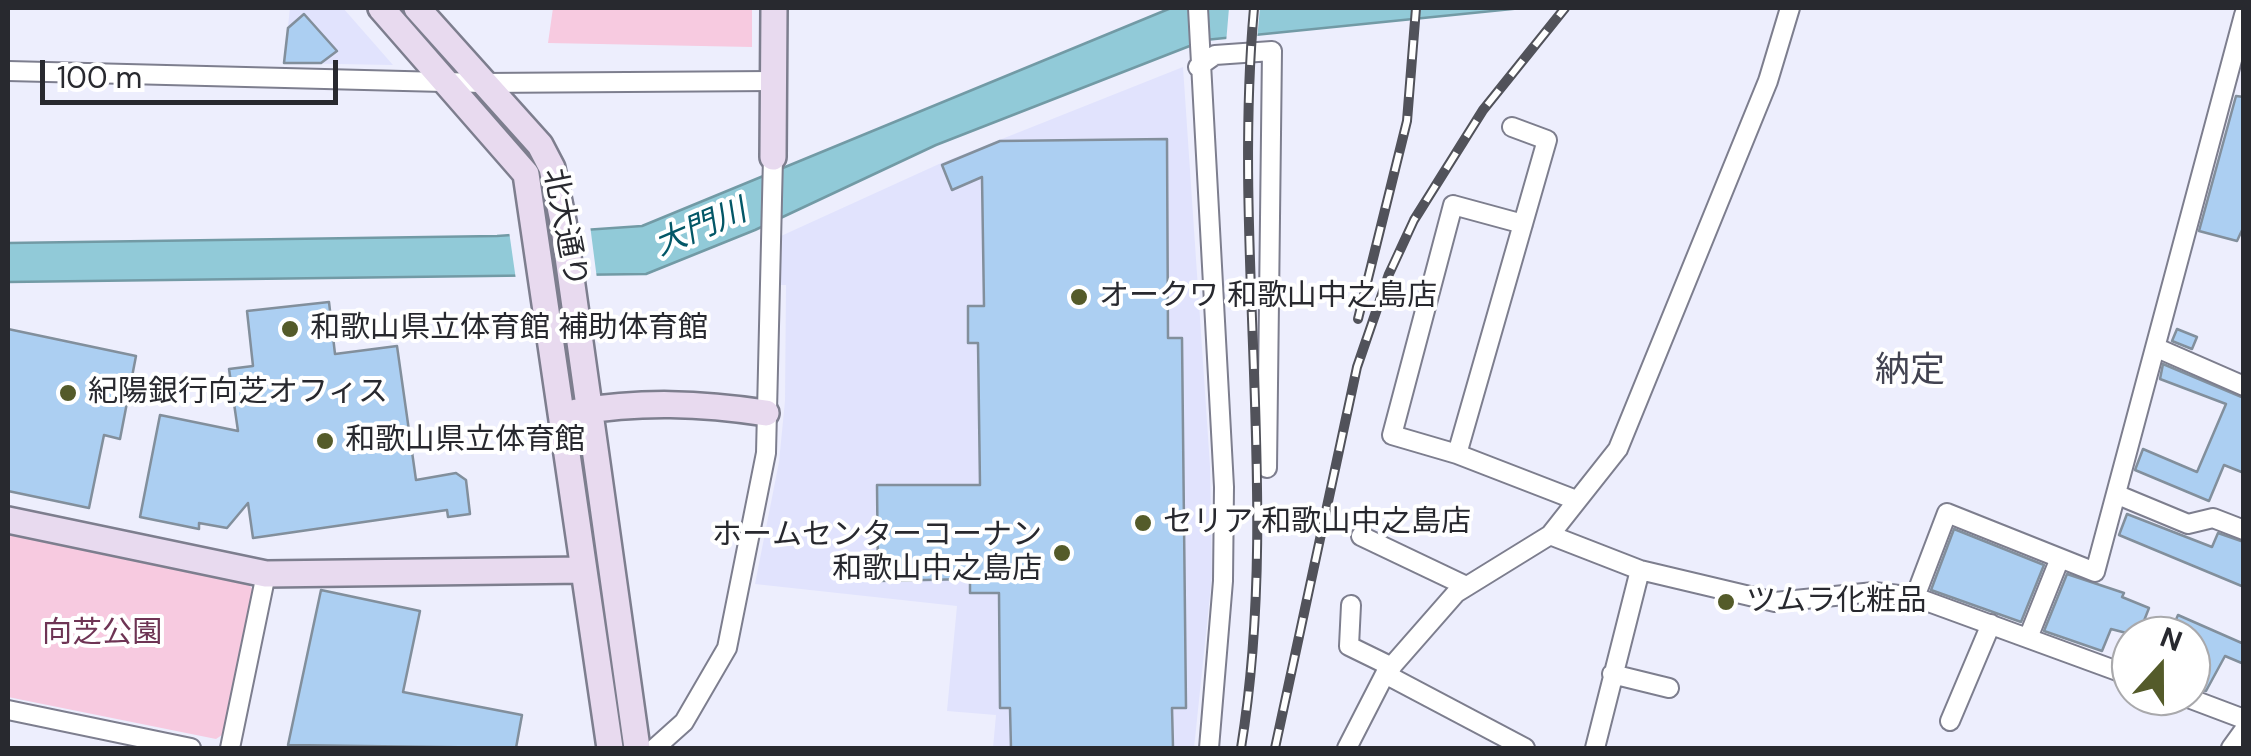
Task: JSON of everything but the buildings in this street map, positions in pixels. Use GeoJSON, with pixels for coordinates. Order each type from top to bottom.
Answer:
{"type":"FeatureCollection","features":[{"type":"Feature","properties":{"kind":"street","name":"北大通り"},"geometry":{"type":"LineString","coordinates":[[381,8],[526,174],[610,748]]}},
{"type":"Feature","properties":{"kind":"street","name":"北大通り"},"geometry":{"type":"LineString","coordinates":[[417,8],[540,145],[552,168],[564,221],[636,748]]}},
{"type":"Feature","properties":{"kind":"street"},"geometry":{"type":"LineString","coordinates":[[655,748],[684,722],[727,648],[766,453],[774,8]]}},
{"type":"Feature","properties":{"kind":"street"},"geometry":{"type":"LineString","coordinates":[[1198,8],[1197,62],[1224,487],[1223,581],[1209,748]]}},
{"type":"Feature","properties":{"kind":"street"},"geometry":{"type":"LineString","coordinates":[[1346,748],[1389,671],[1466,586],[1550,534],[1618,449],[1768,81],[1790,8]]}},
{"type":"Feature","properties":{"kind":"street"},"geometry":{"type":"LineString","coordinates":[[1915,597],[1947,513],[2095,572],[2244,15]]}},
{"type":"Feature","properties":{"kind":"street"},"geometry":{"type":"LineString","coordinates":[[1197,62],[1215,55],[1272,51],[1268,468]]}},
{"type":"Feature","properties":{"kind":"street"},"geometry":{"type":"LineString","coordinates":[[8,71],[483,83],[772,81]]}},
{"type":"Feature","properties":{"kind":"street"},"geometry":{"type":"LineString","coordinates":[[1457,454],[1547,140],[1512,127]]}},
{"type":"Feature","properties":{"kind":"street"},"geometry":{"type":"LineString","coordinates":[[1523,224],[1453,205],[1392,434],[1457,454],[1576,500]]}},
{"type":"Feature","properties":{"kind":"street"},"geometry":{"type":"LineString","coordinates":[[2157,348],[2244,386]]}},
{"type":"Feature","properties":{"kind":"street"},"geometry":{"type":"LineString","coordinates":[[561,415],[636,402],[712,404],[766,413]]}},
{"type":"Feature","properties":{"kind":"street"},"geometry":{"type":"LineString","coordinates":[[2118,495],[2188,524],[2213,518],[2244,530]]}},
{"type":"Feature","properties":{"kind":"street"},"geometry":{"type":"LineString","coordinates":[[8,520],[266,574],[584,570]]}},
{"type":"Feature","properties":{"kind":"street"},"geometry":{"type":"LineString","coordinates":[[1550,534],[1640,570],[1775,602],[1874,592],[1915,597],[2111,669]]}},
{"type":"Feature","properties":{"kind":"street"},"geometry":{"type":"LineString","coordinates":[[1368,535],[1466,586]]}},
{"type":"Feature","properties":{"kind":"street"},"geometry":{"type":"LineString","coordinates":[[2028,638],[2060,558]]}},
{"type":"Feature","properties":{"kind":"street"},"geometry":{"type":"LineString","coordinates":[[1594,748],[1640,570]]}},
{"type":"Feature","properties":{"kind":"street"},"geometry":{"type":"LineString","coordinates":[[230,748],[266,574]]}},
{"type":"Feature","properties":{"kind":"street"},"geometry":{"type":"LineString","coordinates":[[1351,605],[1349,646],[1526,748]]}},
{"type":"Feature","properties":{"kind":"street"},"geometry":{"type":"LineString","coordinates":[[1950,721],[1991,624]]}},
{"type":"Feature","properties":{"kind":"street"},"geometry":{"type":"LineString","coordinates":[[1612,674],[1669,688]]}},
{"type":"Feature","properties":{"kind":"street"},"geometry":{"type":"LineString","coordinates":[[2211,707],[2244,719]]}},
{"type":"Feature","properties":{"kind":"street"},"geometry":{"type":"LineString","coordinates":[[8,710],[191,748]]}},
{"type":"Feature","properties":{"kind":"street"},"geometry":{"type":"LineString","coordinates":[[2231,748],[2244,730]]}},
{"type":"Feature","properties":{"kind":"shaded area"},"geometry":{"type":"Polygon","coordinates":[[[290,8],[343,8],[393,65],[284,63],[290,8]]]}},
{"type":"Feature","properties":{"kind":"shaded area"},"geometry":{"type":"Polygon","coordinates":[[[1183,67],[1210,466],[1212,576],[1194,748],[993,748],[996,715],[947,711],[957,606],[755,584],[779,462],[785,401],[786,285],[781,285],[781,236],[939,164],[1183,67]]]}},
{"type":"Feature","properties":{"kind":"green space"},"geometry":{"type":"Polygon","coordinates":[[[553,8],[752,8],[752,47],[548,43],[553,8]]]}},
{"type":"Feature","properties":{"kind":"green space","name":"向芝公園"},"geometry":{"type":"Polygon","coordinates":[[[8,533],[247,582],[253,590],[225,733],[216,739],[8,697],[8,533]]]}},
{"type":"Feature","properties":{"kind":"water","name":"大門川"},"geometry":{"type":"Polygon","coordinates":[[[1171,8],[1522,8],[1205,40],[936,145],[755,230],[646,274],[8,282],[8,243],[497,236],[642,226],[1171,8]]]}},
{"type":"Feature","properties":{"kind":"pier"},"geometry":{"type":"Polygon","coordinates":[[[1229,8],[1260,8],[1257,40],[1226,43],[1229,8]]]}},
{"type":"Feature","properties":{"kind":"pier"},"geometry":{"type":"Polygon","coordinates":[[[590,225],[597,279],[516,280],[509,231],[590,225]]]}},
{"type":"Feature","properties":{"kind":"railway"},"geometry":{"type":"LineString","coordinates":[[1241,748],[1257,564],[1248,193],[1254,8]]}},
{"type":"Feature","properties":{"kind":"railway"},"geometry":{"type":"LineString","coordinates":[[1358,319],[1407,121],[1416,8]]}},
{"type":"Feature","properties":{"kind":"railway"},"geometry":{"type":"LineString","coordinates":[[1275,748],[1357,367],[1389,274],[1414,220],[1483,110],[1565,8]]}},
{"type":"Feature","properties":{"kind":"place","name":"オークワ 和歌山中之島店"},"geometry":{"type":"Point","coordinates":[1079,297]}},
{"type":"Feature","properties":{"kind":"place","name":"和歌山県立体育館 補助体育館"},"geometry":{"type":"Point","coordinates":[290,329]}},
{"type":"Feature","properties":{"kind":"place","name":"紀陽銀行向芝オフィス"},"geometry":{"type":"Point","coordinates":[68,393]}},
{"type":"Feature","properties":{"kind":"place","name":"和歌山県立体育館"},"geometry":{"type":"Point","coordinates":[325,441]}},
{"type":"Feature","properties":{"kind":"place","name":"セリア 和歌山中之島店"},"geometry":{"type":"Point","coordinates":[1143,523]}},
{"type":"Feature","properties":{"kind":"place","name":"ホームセンターコーナン 和歌山中之島店"},"geometry":{"type":"Point","coordinates":[1062,553]}},
{"type":"Feature","properties":{"kind":"place","name":"ツムラ化粧品"},"geometry":{"type":"Point","coordinates":[1726,602]}},
{"type":"Feature","properties":{"kind":"district","name":"納定"},"geometry":{"type":"Point","coordinates":[1910,372]}}]}
